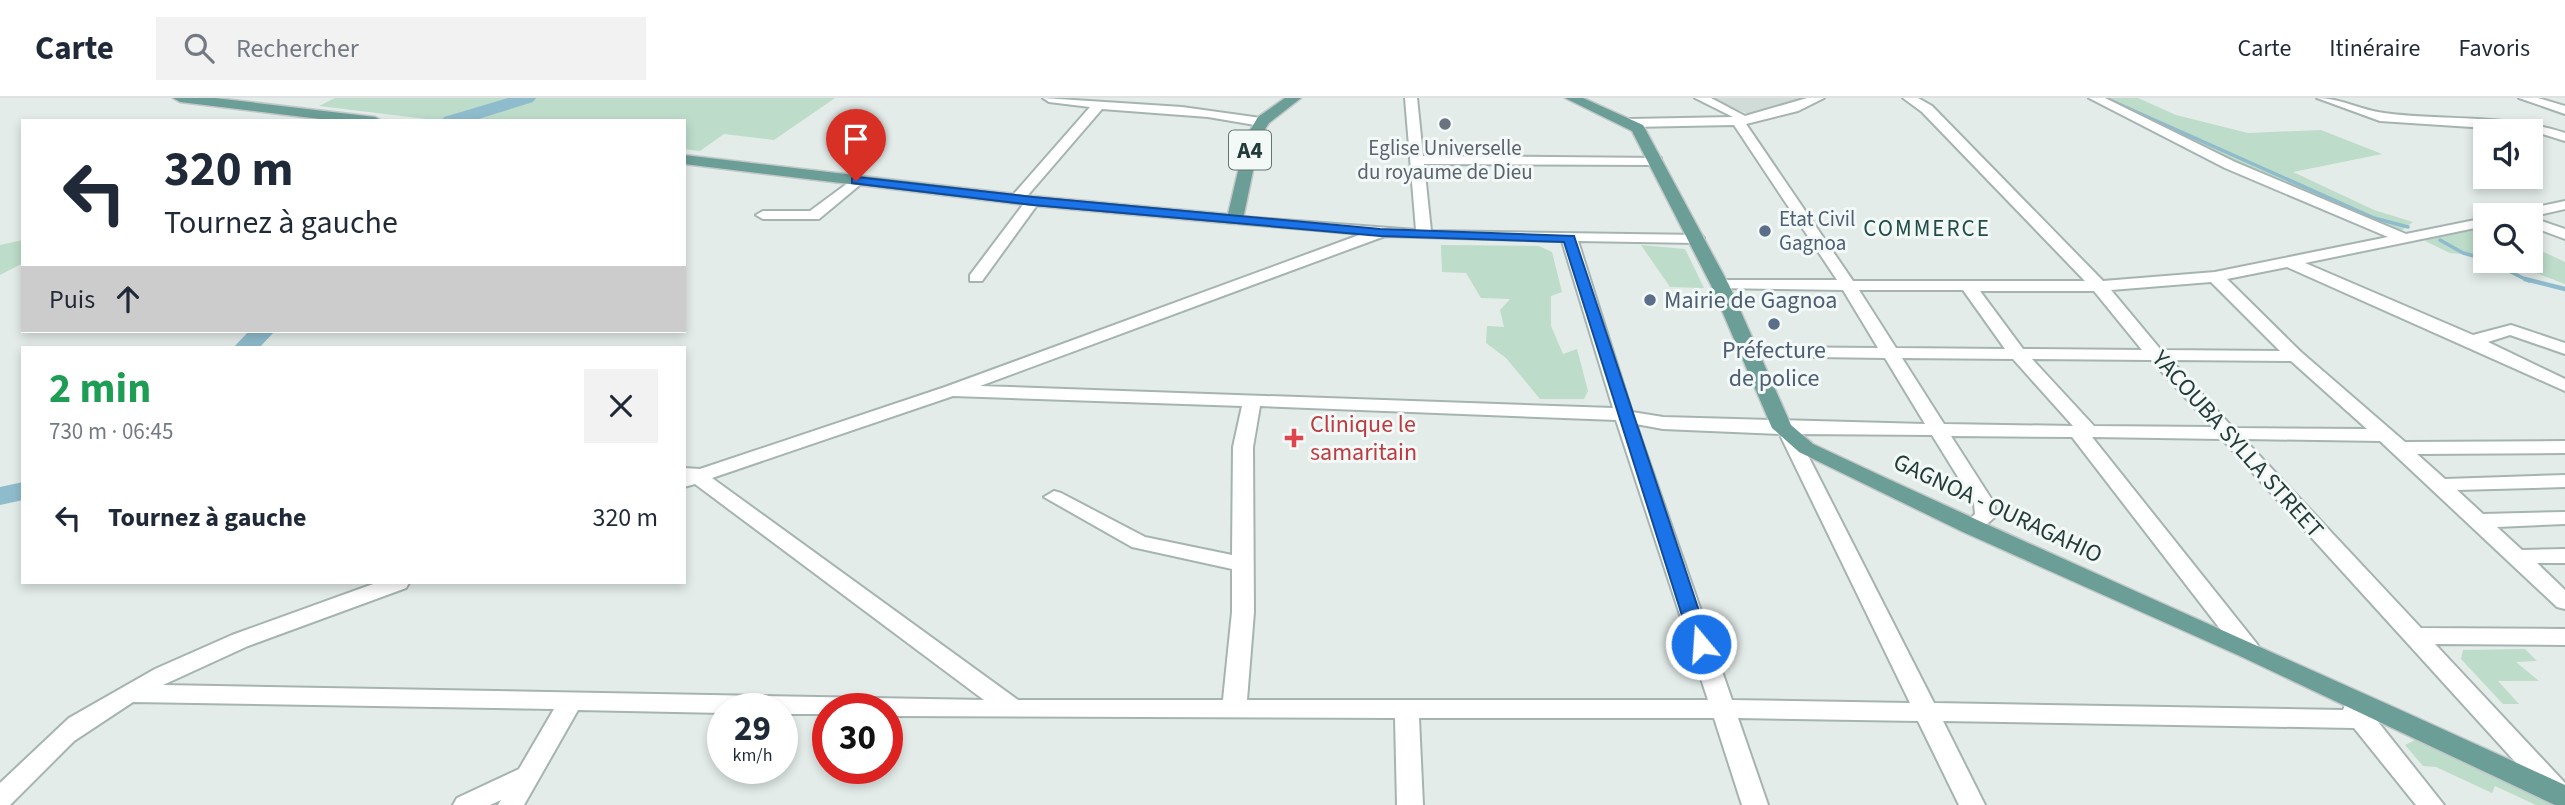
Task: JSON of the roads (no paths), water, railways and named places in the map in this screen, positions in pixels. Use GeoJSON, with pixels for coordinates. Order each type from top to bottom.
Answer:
{"type":"FeatureCollection","features":[{"type":"Feature","properties":{"kind":"main road"},"geometry":{"type":"LineString","coordinates":[[180,98],[358,119]]}},
{"type":"Feature","properties":{"kind":"main road","name":"A4"},"geometry":{"type":"LineString","coordinates":[[1235,219],[1253,137],[1261,122],[1294,98]]}},
{"type":"Feature","properties":{"kind":"main road"},"geometry":{"type":"LineString","coordinates":[[1572,98],[1638,128],[1720,285],[1786,433]]}},
{"type":"Feature","properties":{"kind":"main road"},"geometry":{"type":"LineString","coordinates":[[686,159],[1025,200],[1235,219]]}},
{"type":"Feature","properties":{"kind":"main road","name":"GAGNOA - OURAGAHIO"},"geometry":{"type":"LineString","coordinates":[[1786,433],[1822,456],[1971,527],[2249,650],[2563,796]]}},
{"type":"Feature","properties":{"kind":"street"},"geometry":{"type":"LineString","coordinates":[[1049,98],[1098,106],[1199,110],[1261,122]]}},
{"type":"Feature","properties":{"kind":"street"},"geometry":{"type":"LineString","coordinates":[[1411,98],[1424,234]]}},
{"type":"Feature","properties":{"kind":"street"},"geometry":{"type":"LineString","coordinates":[[1700,98],[1739,116],[1739,123],[1815,233],[1984,503],[1986,516],[1971,527]]}},
{"type":"Feature","properties":{"kind":"street"},"geometry":{"type":"LineString","coordinates":[[1630,123],[1739,123],[1778,114],[1818,98]]}},
{"type":"Feature","properties":{"kind":"street","name":"YACOUBA SYLLA STREET"},"geometry":{"type":"LineString","coordinates":[[1909,98],[1927,109],[2099,286],[2156,355],[2563,796]]}},
{"type":"Feature","properties":{"kind":"street"},"geometry":{"type":"LineString","coordinates":[[2095,98],[2230,165],[2403,238]]}},
{"type":"Feature","properties":{"kind":"street"},"geometry":{"type":"LineString","coordinates":[[2323,98],[2379,117],[2473,123]]}},
{"type":"Feature","properties":{"kind":"street"},"geometry":{"type":"LineString","coordinates":[[2525,98],[2565,110]]}},
{"type":"Feature","properties":{"kind":"street"},"geometry":{"type":"LineString","coordinates":[[976,278],[1025,200],[1098,106]]}},
{"type":"Feature","properties":{"kind":"street"},"geometry":{"type":"LineString","coordinates":[[2543,125],[2565,120]]}},
{"type":"Feature","properties":{"kind":"street"},"geometry":{"type":"LineString","coordinates":[[2543,130],[2565,137]]}},
{"type":"Feature","properties":{"kind":"street"},"geometry":{"type":"LineString","coordinates":[[1416,160],[1656,161]]}},
{"type":"Feature","properties":{"kind":"street"},"geometry":{"type":"LineString","coordinates":[[763,215],[814,216],[856,181]]}},
{"type":"Feature","properties":{"kind":"street"},"geometry":{"type":"LineString","coordinates":[[2543,210],[2565,205]]}},
{"type":"Feature","properties":{"kind":"street"},"geometry":{"type":"LineString","coordinates":[[1235,219],[1380,233],[1696,238]]}},
{"type":"Feature","properties":{"kind":"street"},"geometry":{"type":"LineString","coordinates":[[1720,285],[2099,286],[2215,277],[2473,224]]}},
{"type":"Feature","properties":{"kind":"street"},"geometry":{"type":"LineString","coordinates":[[2543,226],[2565,234]]}},
{"type":"Feature","properties":{"kind":"street"},"geometry":{"type":"LineString","coordinates":[[689,475],[951,391],[1380,233]]}},
{"type":"Feature","properties":{"kind":"street"},"geometry":{"type":"LineString","coordinates":[[1569,238],[1624,415],[1755,805]]}},
{"type":"Feature","properties":{"kind":"street"},"geometry":{"type":"LineString","coordinates":[[2288,262],[2472,341],[2565,386]]}},
{"type":"Feature","properties":{"kind":"street"},"geometry":{"type":"LineString","coordinates":[[2215,277],[2295,356],[2400,448],[2564,600]]}},
{"type":"Feature","properties":{"kind":"street"},"geometry":{"type":"LineString","coordinates":[[1968,286],[2249,650]]}},
{"type":"Feature","properties":{"kind":"street"},"geometry":{"type":"LineString","coordinates":[[2472,341],[2511,330],[2565,349]]}},
{"type":"Feature","properties":{"kind":"street"},"geometry":{"type":"LineString","coordinates":[[1750,352],[2295,356]]}},
{"type":"Feature","properties":{"kind":"street"},"geometry":{"type":"LineString","coordinates":[[951,391],[1624,415],[1664,423],[1786,433],[1937,430],[2382,435]]}},
{"type":"Feature","properties":{"kind":"street"},"geometry":{"type":"LineString","coordinates":[[1234,708],[1243,612],[1242,447],[1252,401]]}},
{"type":"Feature","properties":{"kind":"street"},"geometry":{"type":"LineString","coordinates":[[1786,433],[1972,805]]}},
{"type":"Feature","properties":{"kind":"street"},"geometry":{"type":"LineString","coordinates":[[2400,448],[2565,447]]}},
{"type":"Feature","properties":{"kind":"street"},"geometry":{"type":"LineString","coordinates":[[689,475],[1013,709]]}},
{"type":"Feature","properties":{"kind":"street"},"geometry":{"type":"LineString","coordinates":[[2437,485],[2565,481]]}},
{"type":"Feature","properties":{"kind":"street"},"geometry":{"type":"LineString","coordinates":[[1054,497],[1139,542],[1243,564]]}},
{"type":"Feature","properties":{"kind":"street"},"geometry":{"type":"LineString","coordinates":[[2476,521],[2565,518]]}},
{"type":"Feature","properties":{"kind":"street"},"geometry":{"type":"LineString","coordinates":[[2515,557],[2565,556]]}},
{"type":"Feature","properties":{"kind":"street"},"geometry":{"type":"LineString","coordinates":[[0,799],[58,742],[88,717],[131,693],[236,640],[395,584]]}},
{"type":"Feature","properties":{"kind":"street"},"geometry":{"type":"LineString","coordinates":[[2414,636],[2565,637]]}},
{"type":"Feature","properties":{"kind":"street"},"geometry":{"type":"LineString","coordinates":[[131,693],[1013,709],[1723,709],[2362,719]]}},
{"type":"Feature","properties":{"kind":"street"},"geometry":{"type":"LineString","coordinates":[[2342,695],[2431,805]]}},
{"type":"Feature","properties":{"kind":"street"},"geometry":{"type":"LineString","coordinates":[[511,805],[570,703]]}},
{"type":"Feature","properties":{"kind":"street"},"geometry":{"type":"LineString","coordinates":[[1407,709],[1410,805]]}},
{"type":"Feature","properties":{"kind":"street"},"geometry":{"type":"LineString","coordinates":[[466,805],[529,775]]}},
{"type":"Feature","properties":{"kind":"waterway"},"geometry":{"type":"LineString","coordinates":[[458,119],[527,98]]}},
{"type":"Feature","properties":{"kind":"waterway"},"geometry":{"type":"LineString","coordinates":[[2105,98],[2374,218],[2408,227]]}},
{"type":"Feature","properties":{"kind":"waterway"},"geometry":{"type":"LineString","coordinates":[[2440,240],[2473,256]]}},
{"type":"Feature","properties":{"kind":"waterway"},"geometry":{"type":"LineString","coordinates":[[2513,273],[2525,279]]}},
{"type":"Feature","properties":{"kind":"waterway"},"geometry":{"type":"LineString","coordinates":[[2525,279],[2565,289]]}},
{"type":"Feature","properties":{"kind":"waterway"},"geometry":{"type":"LineString","coordinates":[[2525,279],[2529,281]]}},
{"type":"Feature","properties":{"kind":"waterway"},"geometry":{"type":"LineString","coordinates":[[247,346],[261,333]]}},
{"type":"Feature","properties":{"kind":"waterway"},"geometry":{"type":"LineString","coordinates":[[0,496],[21,491]]}},
{"type":"Feature","properties":{"kind":"place","name":"Eglise Universelle du royaume de Dieu"},"geometry":{"type":"Point","coordinates":[1445,124]}},
{"type":"Feature","properties":{"kind":"place","name":"Etat Civil Gagnoa"},"geometry":{"type":"Point","coordinates":[1765,231]}},
{"type":"Feature","properties":{"kind":"place","name":"Mairie de Gagnoa"},"geometry":{"type":"Point","coordinates":[1650,300]}},
{"type":"Feature","properties":{"kind":"place","name":"Préfecture de police"},"geometry":{"type":"Point","coordinates":[1774,324]}},
{"type":"Feature","properties":{"kind":"place","name":"Clinique le samaritain"},"geometry":{"type":"Point","coordinates":[1294,438]}},
{"type":"Feature","properties":{"kind":"district","name":"COMMERCE"},"geometry":{"type":"Point","coordinates":[1927,228]}}]}
